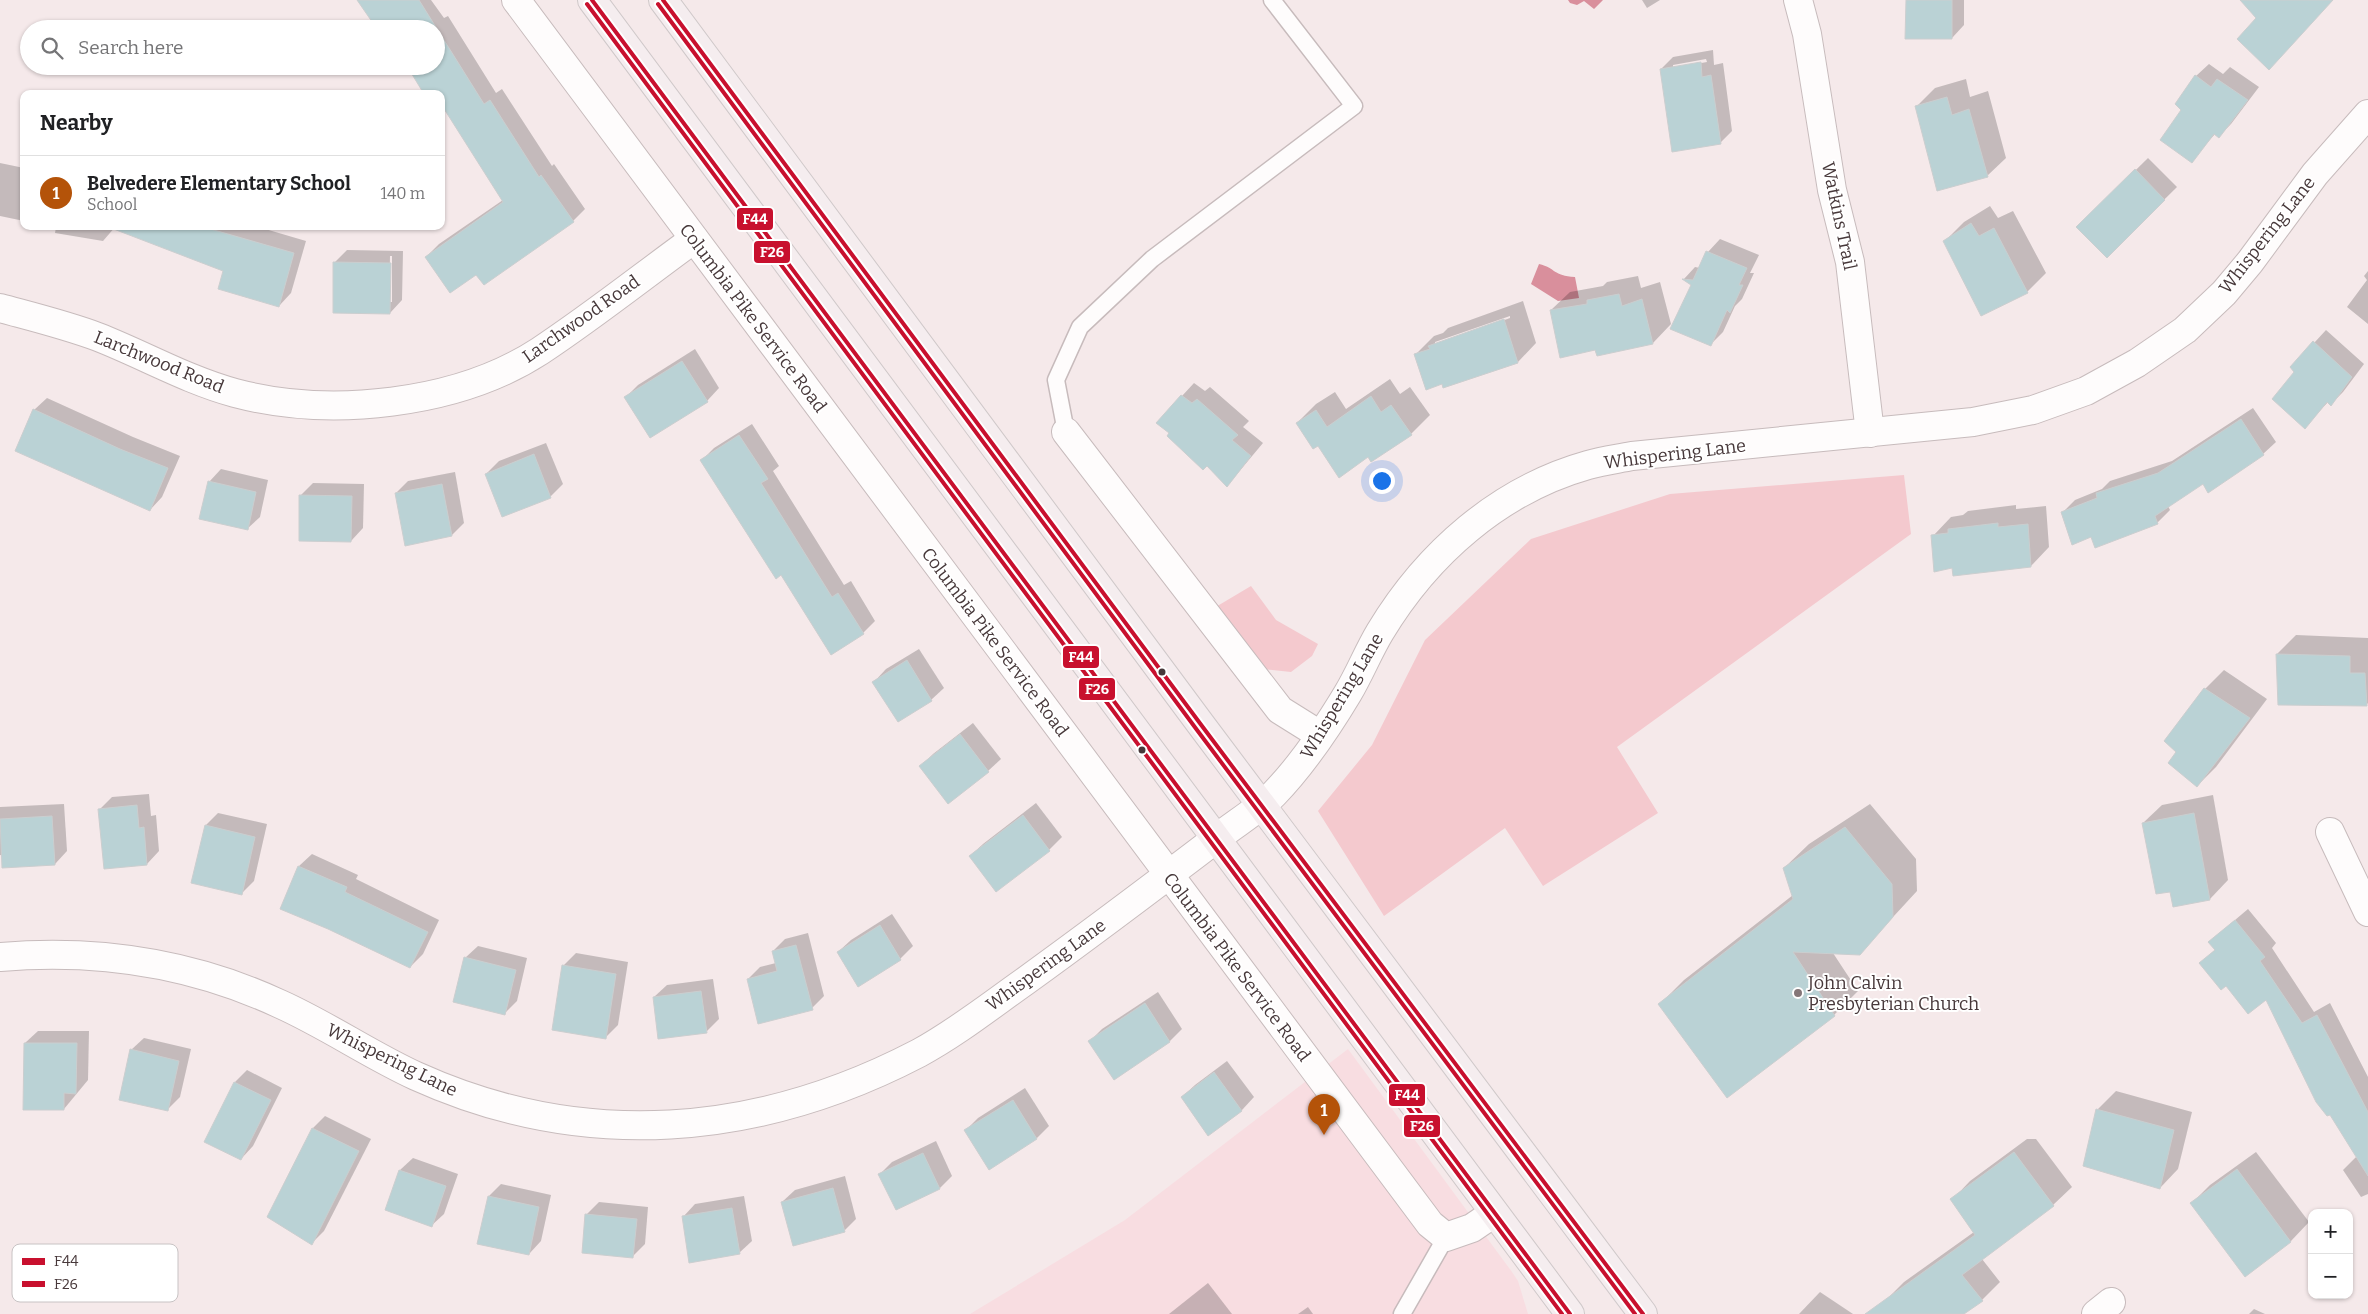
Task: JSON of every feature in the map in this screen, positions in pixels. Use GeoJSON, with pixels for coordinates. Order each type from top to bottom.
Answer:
{"type":"FeatureCollection","features":[{"type":"Feature","properties":{"kind":"main road"},"geometry":{"type":"LineString","coordinates":[[592,0],[1570,1314]]}},
{"type":"Feature","properties":{"kind":"main road"},"geometry":{"type":"LineString","coordinates":[[663,0],[1261,805],[1644,1314]]}},
{"type":"Feature","properties":{"kind":"street","name":"Columbia Pike Service Road"},"geometry":{"type":"LineString","coordinates":[[516,0],[1430,1224],[1446,1237]]}},
{"type":"Feature","properties":{"kind":"street","name":"Watkins Trail"},"geometry":{"type":"LineString","coordinates":[[1798,0],[1807,34],[1832,190],[1850,262],[1870,433]]}},
{"type":"Feature","properties":{"kind":"street","name":"Whispering Lane"},"geometry":{"type":"LineString","coordinates":[[0,957],[41,954],[102,956],[164,965],[222,981],[280,1004],[416,1075],[476,1099],[533,1114],[605,1124],[669,1125],[732,1119],[794,1105],[858,1082],[922,1051],[978,1015],[1273,795],[1296,769],[1320,735],[1348,692],[1380,632],[1416,581],[1453,540],[1495,508],[1539,483],[1587,465],[1632,456],[1972,422],[2033,410],[2086,391],[2137,363],[2185,330],[2224,293],[2250,262],[2315,174],[2368,114]]}},
{"type":"Feature","properties":{"kind":"street","name":"Larchwood Road"},"geometry":{"type":"LineString","coordinates":[[0,308],[100,338],[182,375],[235,393],[286,402],[338,406],[395,401],[449,390],[494,375],[539,352],[694,239]]}},
{"type":"Feature","properties":{"kind":"street"},"geometry":{"type":"LineString","coordinates":[[1066,432],[1280,710],[1320,735]]}},
{"type":"Feature","properties":{"kind":"street"},"geometry":{"type":"LineString","coordinates":[[2330,832],[2368,912]]}},
{"type":"Feature","properties":{"kind":"street"},"geometry":{"type":"LineString","coordinates":[[1446,1237],[1472,1228],[1494,1213]]}},
{"type":"Feature","properties":{"kind":"lane"},"geometry":{"type":"LineString","coordinates":[[1066,432],[1056,380],[1080,327],[1152,259],[1354,106],[1272,0]]}},
{"type":"Feature","properties":{"kind":"lane"},"geometry":{"type":"LineString","coordinates":[[1402,1314],[1446,1237]]}},
{"type":"Feature","properties":{"kind":"shaded area"},"geometry":{"type":"Polygon","coordinates":[[[1568,0],[1603,0],[1594,9],[1584,1],[1577,5],[1570,3],[1568,0]]]}},
{"type":"Feature","properties":{"kind":"shaded area"},"geometry":{"type":"Polygon","coordinates":[[[1539,264],[1558,274],[1575,277],[1579,298],[1558,301],[1531,284],[1539,264]]]}},
{"type":"Feature","properties":{"kind":"shaded area"},"geometry":{"type":"Polygon","coordinates":[[[1904,475],[1911,534],[1617,747],[1658,813],[1543,886],[1505,828],[1384,916],[1318,811],[1372,745],[1425,640],[1531,539],[1670,494],[1904,475]]]}},
{"type":"Feature","properties":{"kind":"shaded area"},"geometry":{"type":"Polygon","coordinates":[[[1251,586],[1276,620],[1318,644],[1312,656],[1291,672],[1263,669],[1214,608],[1251,586]]]}},
{"type":"Feature","properties":{"kind":"shaded area"},"geometry":{"type":"Polygon","coordinates":[[[1348,1049],[1512,1272],[1518,1281],[1528,1314],[970,1314],[1125,1220],[1348,1049]]]}},
{"type":"Feature","properties":{"kind":"building"},"geometry":{"type":"Polygon","coordinates":[[[357,0],[419,0],[432,20],[371,20],[357,0]]]}},
{"type":"Feature","properties":{"kind":"building"},"geometry":{"type":"Polygon","coordinates":[[[1906,0],[1952,0],[1952,39],[1905,39],[1906,0]]]}},
{"type":"Feature","properties":{"kind":"building"},"geometry":{"type":"Polygon","coordinates":[[[2240,0],[2333,0],[2269,70],[2237,39],[2256,18],[2240,0]]]}},
{"type":"Feature","properties":{"kind":"building"},"geometry":{"type":"Polygon","coordinates":[[[445,42],[484,104],[490,100],[539,177],[541,175],[574,222],[484,285],[476,275],[450,293],[425,257],[503,202],[445,110],[445,90],[422,90],[412,75],[445,75],[445,42]]]}},
{"type":"Feature","properties":{"kind":"building"},"geometry":{"type":"Polygon","coordinates":[[[1701,62],[1702,77],[1711,75],[1721,144],[1672,152],[1660,69],[1701,62]]]}},
{"type":"Feature","properties":{"kind":"building"},"geometry":{"type":"Polygon","coordinates":[[[2195,75],[2211,87],[2217,79],[2248,100],[2219,138],[2214,134],[2192,163],[2160,140],[2181,110],[2175,104],[2195,75]]]}},
{"type":"Feature","properties":{"kind":"building"},"geometry":{"type":"Polygon","coordinates":[[[1947,97],[1952,115],[1969,109],[1988,177],[1937,191],[1915,106],[1947,97]]]}},
{"type":"Feature","properties":{"kind":"building"},"geometry":{"type":"Polygon","coordinates":[[[2135,169],[2165,200],[2107,258],[2076,227],[2135,169]]]}},
{"type":"Feature","properties":{"kind":"building"},"geometry":{"type":"Polygon","coordinates":[[[1971,223],[1979,236],[1994,228],[2028,293],[1981,316],[1943,241],[1971,223]]]}},
{"type":"Feature","properties":{"kind":"building"},"geometry":{"type":"Polygon","coordinates":[[[116,230],[214,230],[294,253],[279,307],[218,289],[223,271],[116,230]]]}},
{"type":"Feature","properties":{"kind":"building"},"geometry":{"type":"Polygon","coordinates":[[[1706,251],[1747,268],[1739,285],[1743,285],[1730,313],[1727,310],[1711,346],[1670,329],[1691,285],[1682,279],[1693,280],[1706,251]]]}},
{"type":"Feature","properties":{"kind":"building"},"geometry":{"type":"Polygon","coordinates":[[[333,262],[391,263],[390,314],[333,313],[333,262]]]}},
{"type":"Feature","properties":{"kind":"building"},"geometry":{"type":"Polygon","coordinates":[[[1619,294],[1622,306],[1642,299],[1653,344],[1597,356],[1595,350],[1560,358],[1550,310],[1587,304],[1587,300],[1619,294]]]}},
{"type":"Feature","properties":{"kind":"building"},"geometry":{"type":"Polygon","coordinates":[[[1504,319],[1518,363],[1443,388],[1442,384],[1426,390],[1414,354],[1430,349],[1428,346],[1504,319]]]}},
{"type":"Feature","properties":{"kind":"building"},"geometry":{"type":"Polygon","coordinates":[[[2313,341],[2352,377],[2331,406],[2327,402],[2305,429],[2272,399],[2294,372],[2290,367],[2313,341]]]}},
{"type":"Feature","properties":{"kind":"building"},"geometry":{"type":"Polygon","coordinates":[[[682,361],[708,402],[650,438],[624,397],[682,361]]]}},
{"type":"Feature","properties":{"kind":"building"},"geometry":{"type":"Polygon","coordinates":[[[1181,395],[1192,403],[1197,399],[1238,435],[1232,440],[1251,456],[1227,487],[1207,466],[1203,470],[1167,436],[1169,433],[1156,423],[1181,395]]]}},
{"type":"Feature","properties":{"kind":"building"},"geometry":{"type":"Polygon","coordinates":[[[1371,396],[1381,412],[1391,405],[1412,435],[1371,462],[1368,457],[1339,478],[1318,446],[1313,449],[1296,423],[1316,410],[1327,427],[1371,396]]]}},
{"type":"Feature","properties":{"kind":"building"},"geometry":{"type":"Polygon","coordinates":[[[33,409],[120,449],[168,468],[150,511],[15,451],[33,409]]]}},
{"type":"Feature","properties":{"kind":"building"},"geometry":{"type":"Polygon","coordinates":[[[2241,419],[2264,455],[2208,493],[2203,484],[2155,516],[2158,524],[2095,548],[2091,537],[2072,545],[2061,512],[2097,498],[2096,493],[2158,473],[2241,419]]]}},
{"type":"Feature","properties":{"kind":"building"},"geometry":{"type":"Polygon","coordinates":[[[739,435],[768,479],[761,483],[832,597],[838,593],[864,634],[831,655],[781,575],[776,579],[700,460],[739,435]]]}},
{"type":"Feature","properties":{"kind":"building"},"geometry":{"type":"Polygon","coordinates":[[[534,454],[551,498],[502,517],[485,474],[534,454]]]}},
{"type":"Feature","properties":{"kind":"building"},"geometry":{"type":"Polygon","coordinates":[[[208,481],[256,492],[248,530],[199,519],[208,481]]]}},
{"type":"Feature","properties":{"kind":"building"},"geometry":{"type":"Polygon","coordinates":[[[442,484],[452,536],[405,546],[395,493],[442,484]]]}},
{"type":"Feature","properties":{"kind":"building"},"geometry":{"type":"Polygon","coordinates":[[[299,495],[352,496],[351,542],[299,541],[299,495]]]}},
{"type":"Feature","properties":{"kind":"building"},"geometry":{"type":"Polygon","coordinates":[[[1998,523],[1998,527],[2028,524],[2031,567],[1953,576],[1952,568],[1934,572],[1931,535],[1948,533],[1948,529],[1998,523]]]}},
{"type":"Feature","properties":{"kind":"building"},"geometry":{"type":"Polygon","coordinates":[[[2276,654],[2350,656],[2350,673],[2365,673],[2367,706],[2278,705],[2276,654]]]}},
{"type":"Feature","properties":{"kind":"building"},"geometry":{"type":"Polygon","coordinates":[[[907,660],[932,701],[898,722],[872,682],[907,660]]]}},
{"type":"Feature","properties":{"kind":"building"},"geometry":{"type":"Polygon","coordinates":[[[2204,688],[2250,718],[2197,787],[2168,763],[2176,752],[2164,741],[2204,688]]]}},
{"type":"Feature","properties":{"kind":"building"},"geometry":{"type":"Polygon","coordinates":[[[960,734],[989,772],[948,804],[919,766],[960,734]]]}},
{"type":"Feature","properties":{"kind":"building"},"geometry":{"type":"Polygon","coordinates":[[[137,805],[139,828],[144,827],[147,865],[104,869],[98,809],[137,805]]]}},
{"type":"Feature","properties":{"kind":"building"},"geometry":{"type":"Polygon","coordinates":[[[2194,813],[2210,900],[2173,907],[2170,892],[2156,894],[2142,823],[2194,813]]]}},
{"type":"Feature","properties":{"kind":"building"},"geometry":{"type":"Polygon","coordinates":[[[1023,815],[1050,851],[996,892],[969,856],[1023,815]]]}},
{"type":"Feature","properties":{"kind":"building"},"geometry":{"type":"Polygon","coordinates":[[[52,816],[55,865],[2,868],[0,819],[52,816]]]}},
{"type":"Feature","properties":{"kind":"building"},"geometry":{"type":"Polygon","coordinates":[[[205,825],[255,837],[242,895],[191,883],[205,825]]]}},
{"type":"Feature","properties":{"kind":"building"},"geometry":{"type":"Polygon","coordinates":[[[1845,827],[1892,884],[1893,917],[1860,955],[1793,952],[1835,1016],[1727,1098],[1658,1004],[1793,899],[1783,868],[1845,827]]]}},
{"type":"Feature","properties":{"kind":"building"},"geometry":{"type":"Polygon","coordinates":[[[298,866],[347,887],[345,892],[428,932],[410,968],[328,929],[280,909],[298,866]]]}},
{"type":"Feature","properties":{"kind":"building"},"geometry":{"type":"Polygon","coordinates":[[[2235,920],[2265,957],[2260,961],[2302,1023],[2317,1015],[2368,1112],[2368,1176],[2330,1115],[2327,1116],[2316,1102],[2266,1000],[2248,1014],[2226,986],[2221,990],[2199,963],[2215,950],[2208,942],[2235,920]]]}},
{"type":"Feature","properties":{"kind":"building"},"geometry":{"type":"Polygon","coordinates":[[[880,925],[901,960],[858,987],[837,952],[880,925]]]}},
{"type":"Feature","properties":{"kind":"building"},"geometry":{"type":"Polygon","coordinates":[[[796,945],[813,1010],[758,1024],[747,979],[777,971],[772,951],[796,945]]]}},
{"type":"Feature","properties":{"kind":"building"},"geometry":{"type":"Polygon","coordinates":[[[464,957],[516,970],[505,1015],[453,1002],[464,957]]]}},
{"type":"Feature","properties":{"kind":"building"},"geometry":{"type":"Polygon","coordinates":[[[562,965],[616,974],[606,1039],[552,1030],[562,965]]]}},
{"type":"Feature","properties":{"kind":"building"},"geometry":{"type":"Polygon","coordinates":[[[701,991],[707,1033],[658,1039],[653,997],[701,991]]]}},
{"type":"Feature","properties":{"kind":"building"},"geometry":{"type":"Polygon","coordinates":[[[1145,1003],[1170,1042],[1114,1080],[1088,1041],[1145,1003]]]}},
{"type":"Feature","properties":{"kind":"building"},"geometry":{"type":"Polygon","coordinates":[[[24,1043],[77,1043],[76,1094],[64,1093],[64,1110],[23,1110],[24,1043]]]}},
{"type":"Feature","properties":{"kind":"building"},"geometry":{"type":"Polygon","coordinates":[[[130,1049],[179,1061],[168,1111],[119,1100],[130,1049]]]}},
{"type":"Feature","properties":{"kind":"building"},"geometry":{"type":"Polygon","coordinates":[[[1214,1072],[1242,1111],[1208,1136],[1181,1097],[1214,1072]]]}},
{"type":"Feature","properties":{"kind":"building"},"geometry":{"type":"Polygon","coordinates":[[[234,1082],[271,1100],[241,1160],[204,1142],[234,1082]]]}},
{"type":"Feature","properties":{"kind":"building"},"geometry":{"type":"Polygon","coordinates":[[[1013,1100],[1037,1139],[989,1170],[964,1130],[1013,1100]]]}},
{"type":"Feature","properties":{"kind":"building"},"geometry":{"type":"Polygon","coordinates":[[[2096,1109],[2174,1130],[2160,1189],[2083,1166],[2096,1109]]]}},
{"type":"Feature","properties":{"kind":"building"},"geometry":{"type":"Polygon","coordinates":[[[312,1128],[359,1151],[312,1245],[267,1217],[312,1128]]]}},
{"type":"Feature","properties":{"kind":"building"},"geometry":{"type":"Polygon","coordinates":[[[2014,1152],[2054,1206],[1962,1275],[1983,1301],[1964,1314],[1865,1314],[1975,1235],[1950,1199],[2014,1152]]]}},
{"type":"Feature","properties":{"kind":"building"},"geometry":{"type":"Polygon","coordinates":[[[923,1153],[940,1189],[896,1210],[878,1174],[923,1153]]]}},
{"type":"Feature","properties":{"kind":"building"},"geometry":{"type":"Polygon","coordinates":[[[2237,1169],[2291,1242],[2245,1277],[2190,1203],[2237,1169]]]}},
{"type":"Feature","properties":{"kind":"building"},"geometry":{"type":"Polygon","coordinates":[[[399,1170],[446,1186],[432,1227],[385,1210],[399,1170]]]}},
{"type":"Feature","properties":{"kind":"building"},"geometry":{"type":"Polygon","coordinates":[[[833,1188],[845,1232],[793,1246],[781,1202],[833,1188]]]}},
{"type":"Feature","properties":{"kind":"building"},"geometry":{"type":"Polygon","coordinates":[[[488,1196],[539,1207],[529,1255],[477,1244],[488,1196]]]}},
{"type":"Feature","properties":{"kind":"building"},"geometry":{"type":"Polygon","coordinates":[[[732,1208],[740,1254],[689,1263],[682,1216],[732,1208]]]}},
{"type":"Feature","properties":{"kind":"building"},"geometry":{"type":"Polygon","coordinates":[[[585,1214],[637,1219],[633,1258],[582,1253],[585,1214]]]}},
{"type":"Feature","properties":{"kind":"transit line","name":"F44"},"geometry":{"type":"LineString","coordinates":[[592,0],[1570,1314]]}},
{"type":"Feature","properties":{"kind":"transit line","name":"F44"},"geometry":{"type":"LineString","coordinates":[[663,0],[1202,726],[1643,1314]]}},
{"type":"Feature","properties":{"kind":"transit line","name":"F26"},"geometry":{"type":"LineString","coordinates":[[587,4],[1562,1314]]}},
{"type":"Feature","properties":{"kind":"transit line","name":"F26"},"geometry":{"type":"LineString","coordinates":[[658,4],[1197,730],[1635,1314]]}},
{"type":"Feature","properties":{"kind":"place","name":"John Calvin Presbyterian Church"},"geometry":{"type":"Point","coordinates":[1798,993]}},
{"type":"Feature","properties":{"kind":"place","name":"Belvedere Elementary School"},"geometry":{"type":"Point","coordinates":[1324,1135]}}]}
